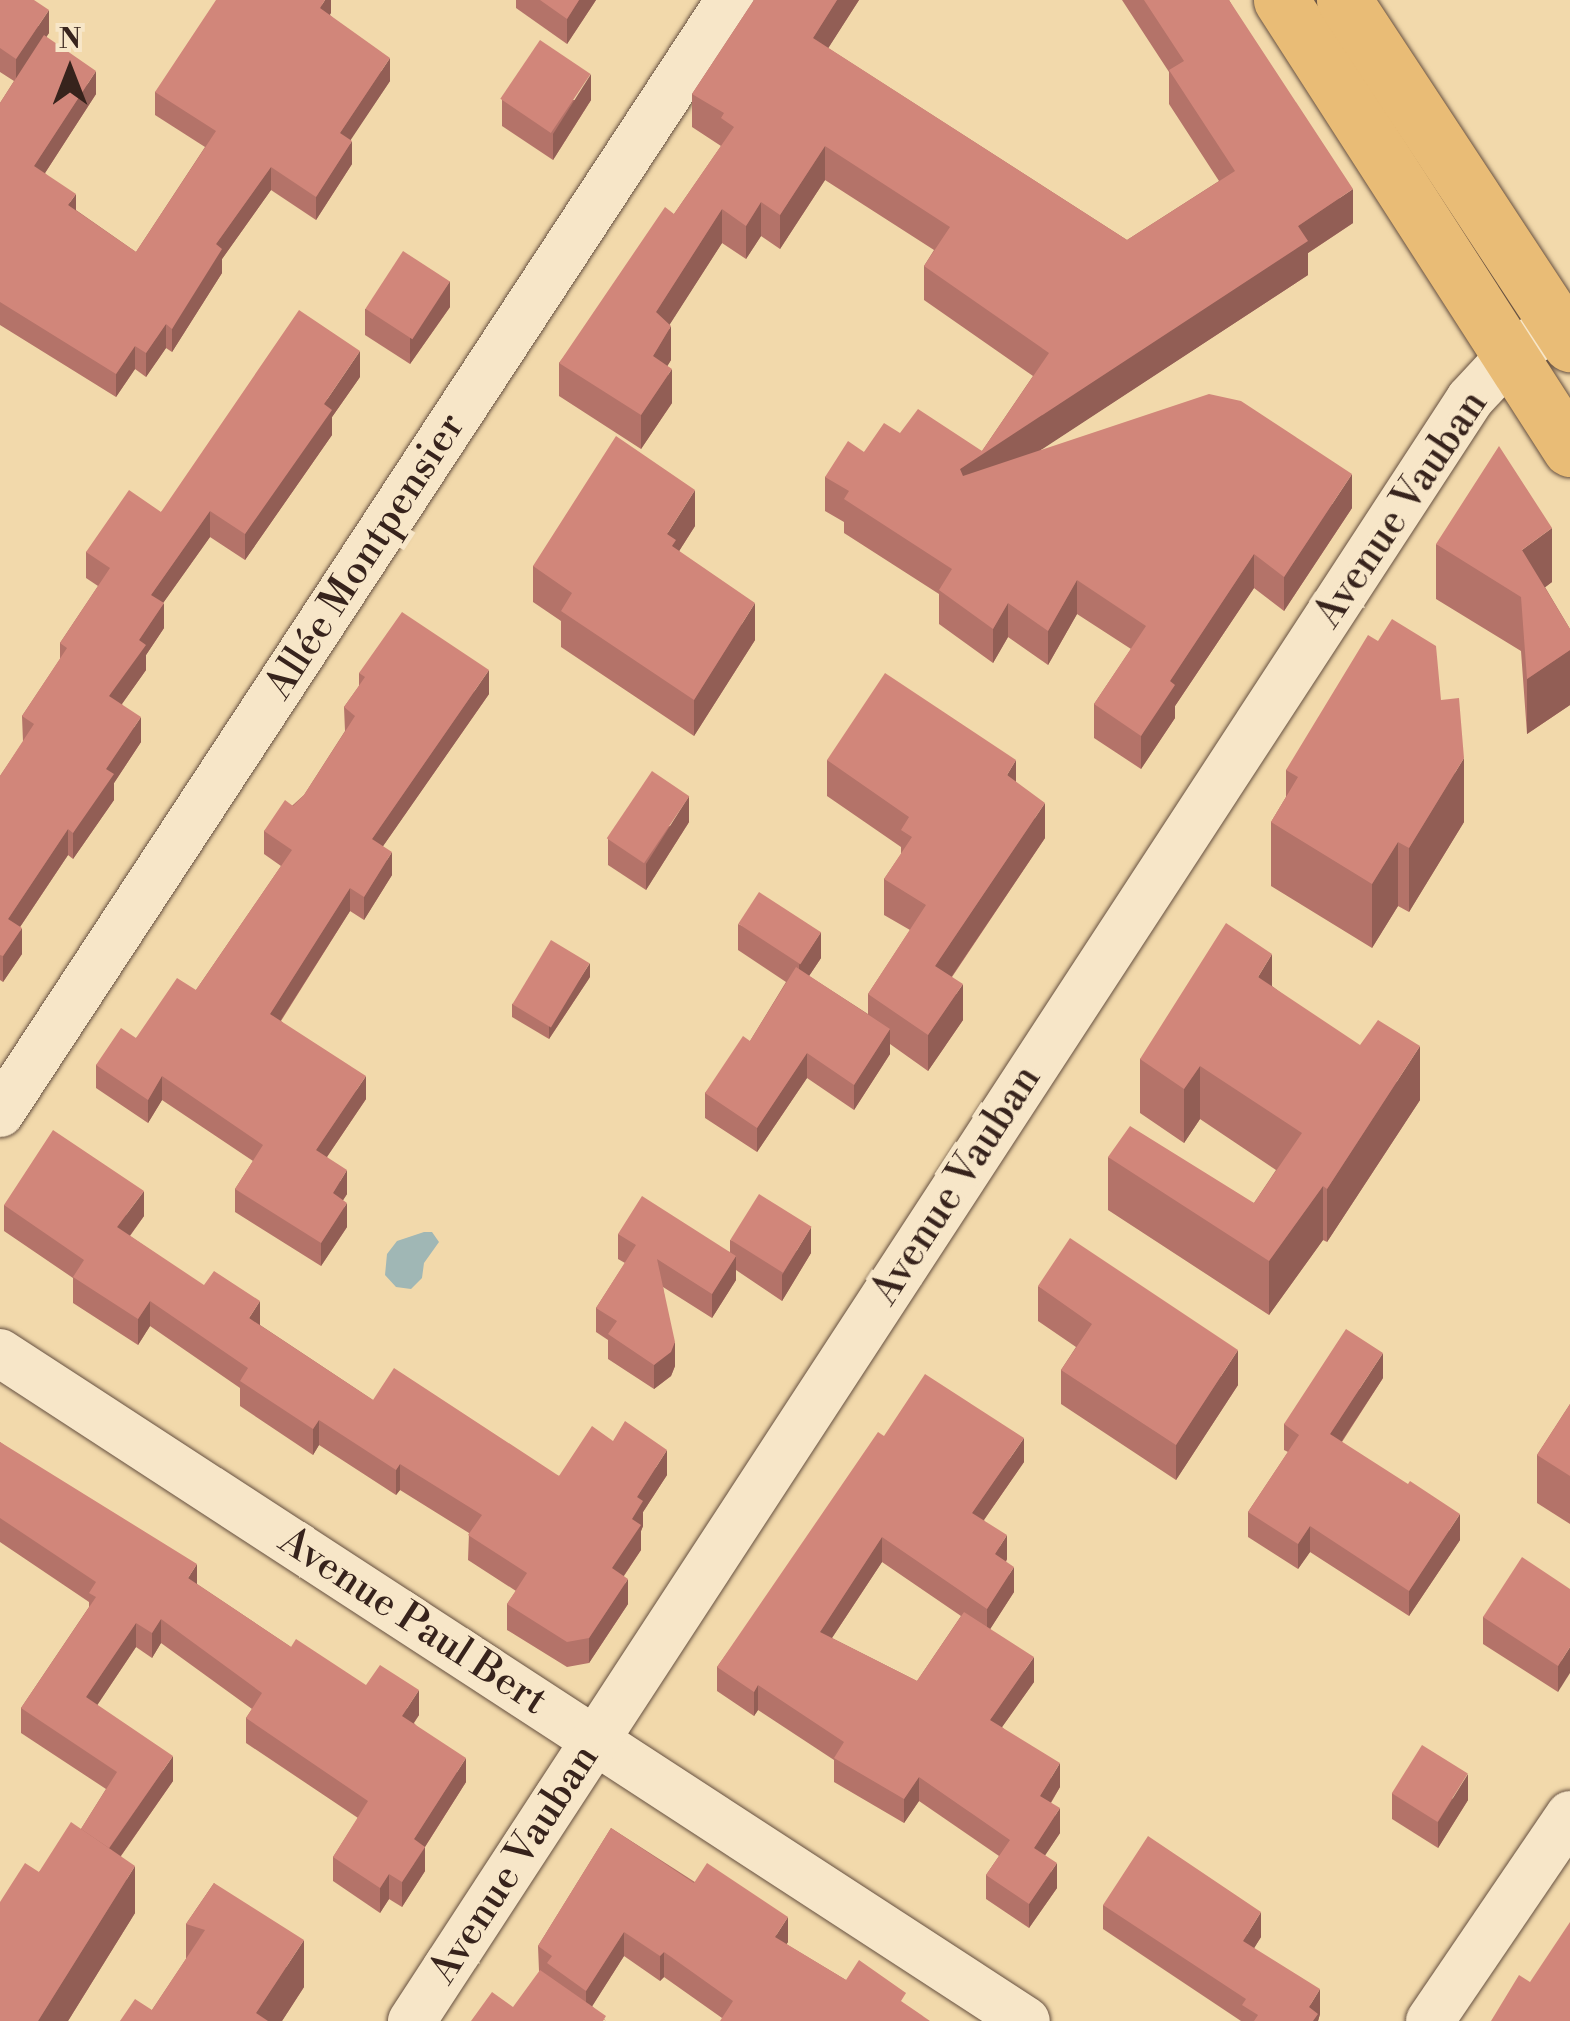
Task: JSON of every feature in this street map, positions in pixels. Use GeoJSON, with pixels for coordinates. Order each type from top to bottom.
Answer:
{"type":"FeatureCollection","features":[{"type":"Feature","properties":{"kind":"main road"},"geometry":{"type":"LineString","coordinates":[[1281,0],[1570,449]]}},
{"type":"Feature","properties":{"kind":"main road"},"geometry":{"type":"LineString","coordinates":[[1344,0],[1566,328]]}},
{"type":"Feature","properties":{"kind":"street","name":"Allée Montpensier"},"geometry":{"type":"LineString","coordinates":[[0,1113],[730,0]]}},
{"type":"Feature","properties":{"kind":"street","name":"Avenue Vauban"},"geometry":{"type":"LineString","coordinates":[[412,2021],[1460,414],[1509,357],[1566,328]]}},
{"type":"Feature","properties":{"kind":"street","name":"Avenue Paul Bert"},"geometry":{"type":"LineString","coordinates":[[0,1353],[1026,2021]]}},
{"type":"Feature","properties":{"kind":"street"},"geometry":{"type":"LineString","coordinates":[[1430,2021],[1570,1815]]}},
{"type":"Feature","properties":{"kind":"water"},"geometry":{"type":"Polygon","coordinates":[[[432,1232],[439,1242],[424,1263],[422,1278],[411,1289],[396,1287],[385,1275],[387,1254],[397,1241],[432,1232]]]}},
{"type":"Feature","properties":{"kind":"building"},"geometry":{"type":"Polygon","coordinates":[[[0,0],[34,0],[49,10],[16,59],[0,48],[0,0]]]}},
{"type":"Feature","properties":{"kind":"building"},"geometry":{"type":"Polygon","coordinates":[[[216,0],[325,0],[320,8],[390,58],[340,133],[352,141],[316,197],[271,167],[216,244],[222,249],[172,329],[166,324],[146,353],[135,346],[116,374],[0,302],[0,103],[44,35],[96,71],[34,166],[76,194],[68,205],[136,252],[216,131],[155,92],[216,0]]]}},
{"type":"Feature","properties":{"kind":"building"},"geometry":{"type":"Polygon","coordinates":[[[540,0],[579,0],[567,19],[540,0]]]}},
{"type":"Feature","properties":{"kind":"building"},"geometry":{"type":"Polygon","coordinates":[[[754,0],[837,0],[813,38],[1127,240],[1235,171],[1169,70],[1184,61],[1144,0],[1229,0],[1353,189],[1298,226],[1308,241],[960,469],[963,476],[1209,394],[1241,401],[1352,474],[1284,577],[1254,554],[1170,681],[1175,685],[1141,736],[1094,704],[1146,626],[1077,580],[1048,631],[1008,603],[993,629],[939,590],[952,569],[844,499],[849,491],[825,477],[848,441],[864,452],[884,423],[900,433],[918,409],[982,451],[1049,353],[924,266],[950,227],[825,146],[780,215],[761,202],[746,226],[722,209],[656,312],[671,326],[653,356],[672,369],[641,415],[559,363],[665,207],[674,214],[734,127],[721,118],[724,113],[692,94],[754,0]]]}},
{"type":"Feature","properties":{"kind":"building"},"geometry":{"type":"Polygon","coordinates":[[[540,40],[591,74],[551,133],[500,99],[540,40]]]}},
{"type":"Feature","properties":{"kind":"building"},"geometry":{"type":"Polygon","coordinates":[[[403,251],[450,281],[412,339],[365,309],[403,251]]]}},
{"type":"Feature","properties":{"kind":"building"},"geometry":{"type":"Polygon","coordinates":[[[299,310],[360,351],[324,404],[332,410],[245,534],[210,511],[151,595],[164,603],[139,640],[146,645],[109,696],[141,717],[106,769],[114,774],[73,833],[68,829],[8,919],[22,928],[0,955],[0,776],[34,724],[22,716],[67,648],[60,643],[110,568],[86,552],[129,490],[161,512],[299,310]]]}},
{"type":"Feature","properties":{"kind":"building"},"geometry":{"type":"Polygon","coordinates":[[[616,436],[695,490],[667,534],[676,540],[672,546],[755,603],[694,700],[561,611],[572,593],[533,566],[616,436]]]}},
{"type":"Feature","properties":{"kind":"building"},"geometry":{"type":"Polygon","coordinates":[[[1499,446],[1552,528],[1522,550],[1570,629],[1570,650],[1527,679],[1521,597],[1436,544],[1499,446]]]}},
{"type":"Feature","properties":{"kind":"building"},"geometry":{"type":"Polygon","coordinates":[[[402,612],[489,670],[372,839],[392,852],[364,897],[350,888],[270,1014],[366,1076],[316,1150],[347,1170],[333,1193],[347,1203],[321,1243],[235,1189],[263,1145],[162,1076],[148,1100],[96,1065],[121,1028],[136,1038],[177,978],[196,990],[292,850],[264,831],[285,800],[293,806],[304,795],[355,716],[344,707],[365,677],[359,673],[402,612]]]}},
{"type":"Feature","properties":{"kind":"building"},"geometry":{"type":"Polygon","coordinates":[[[1392,619],[1436,646],[1441,700],[1459,698],[1464,758],[1409,848],[1398,842],[1372,884],[1271,822],[1298,777],[1286,770],[1368,635],[1378,641],[1392,619]]]}},
{"type":"Feature","properties":{"kind":"building"},"geometry":{"type":"Polygon","coordinates":[[[885,673],[1016,760],[1007,775],[1045,803],[935,966],[963,984],[928,1035],[868,994],[926,905],[884,879],[912,837],[901,830],[909,817],[827,760],[885,673]]]}},
{"type":"Feature","properties":{"kind":"building"},"geometry":{"type":"Polygon","coordinates":[[[652,771],[689,796],[644,863],[607,838],[652,771]]]}},
{"type":"Feature","properties":{"kind":"building"},"geometry":{"type":"Polygon","coordinates":[[[759,892],[821,932],[800,964],[738,924],[759,892]]]}},
{"type":"Feature","properties":{"kind":"building"},"geometry":{"type":"Polygon","coordinates":[[[1226,923],[1272,954],[1258,977],[1360,1045],[1378,1020],[1420,1046],[1327,1189],[1323,1186],[1269,1261],[1108,1157],[1130,1126],[1254,1203],[1302,1133],[1200,1066],[1184,1089],[1140,1059],[1226,923]]]}},
{"type":"Feature","properties":{"kind":"building"},"geometry":{"type":"Polygon","coordinates":[[[551,940],[590,963],[551,1027],[512,1004],[551,940]]]}},
{"type":"Feature","properties":{"kind":"building"},"geometry":{"type":"Polygon","coordinates":[[[796,967],[890,1029],[854,1085],[807,1053],[757,1128],[705,1093],[743,1036],[750,1041],[796,967]]]}},
{"type":"Feature","properties":{"kind":"building"},"geometry":{"type":"Polygon","coordinates":[[[53,1130],[144,1191],[117,1227],[204,1285],[214,1271],[260,1301],[249,1318],[373,1400],[394,1368],[559,1476],[592,1426],[613,1441],[625,1421],[667,1450],[637,1497],[643,1501],[632,1519],[641,1525],[612,1568],[628,1579],[589,1638],[567,1642],[507,1604],[527,1573],[468,1535],[482,1515],[400,1464],[396,1470],[319,1420],[313,1429],[240,1381],[248,1368],[150,1301],[138,1319],[73,1277],[84,1260],[4,1205],[53,1130]]]}},
{"type":"Feature","properties":{"kind":"building"},"geometry":{"type":"Polygon","coordinates":[[[759,1194],[812,1227],[783,1273],[730,1240],[759,1194]]]}},
{"type":"Feature","properties":{"kind":"building"},"geometry":{"type":"Polygon","coordinates":[[[642,1196],[736,1256],[712,1294],[657,1259],[675,1342],[671,1352],[654,1365],[608,1334],[617,1321],[596,1308],[636,1245],[618,1234],[642,1196]]]}},
{"type":"Feature","properties":{"kind":"building"},"geometry":{"type":"Polygon","coordinates":[[[1070,1238],[1238,1350],[1176,1445],[1061,1370],[1092,1324],[1038,1286],[1070,1238]]]}},
{"type":"Feature","properties":{"kind":"building"},"geometry":{"type":"Polygon","coordinates":[[[1346,1329],[1383,1353],[1330,1434],[1460,1514],[1409,1591],[1310,1526],[1298,1544],[1248,1512],[1299,1435],[1284,1424],[1346,1329]]]}},
{"type":"Feature","properties":{"kind":"building"},"geometry":{"type":"Polygon","coordinates":[[[925,1374],[1024,1438],[972,1513],[1007,1535],[995,1554],[1014,1567],[987,1609],[882,1537],[820,1632],[917,1681],[964,1612],[1034,1657],[990,1720],[1060,1763],[1040,1796],[1060,1808],[1034,1848],[1057,1863],[1029,1904],[986,1875],[1010,1840],[919,1777],[904,1799],[834,1758],[844,1742],[758,1685],[754,1692],[717,1667],[878,1432],[884,1436],[925,1374]]]}},
{"type":"Feature","properties":{"kind":"building"},"geometry":{"type":"Polygon","coordinates":[[[1570,1404],[1570,1476],[1537,1455],[1570,1404]]]}},
{"type":"Feature","properties":{"kind":"building"},"geometry":{"type":"Polygon","coordinates":[[[0,1442],[197,1564],[188,1578],[291,1647],[296,1639],[366,1685],[380,1665],[419,1690],[402,1716],[466,1758],[414,1839],[425,1847],[402,1882],[389,1874],[380,1888],[333,1857],[368,1801],[246,1718],[262,1693],[161,1619],[152,1633],[136,1623],[86,1697],[173,1756],[109,1848],[81,1829],[117,1772],[21,1708],[96,1597],[89,1593],[96,1582],[0,1518],[0,1442]]]}},
{"type":"Feature","properties":{"kind":"building"},"geometry":{"type":"Polygon","coordinates":[[[1522,1557],[1570,1589],[1570,1647],[1558,1666],[1483,1617],[1522,1557]]]}},
{"type":"Feature","properties":{"kind":"building"},"geometry":{"type":"Polygon","coordinates":[[[1422,1745],[1468,1774],[1438,1822],[1392,1793],[1422,1745]]]}},
{"type":"Feature","properties":{"kind":"building"},"geometry":{"type":"Polygon","coordinates":[[[71,1822],[135,1866],[38,2021],[0,2021],[0,1902],[25,1863],[39,1872],[71,1822]]]}},
{"type":"Feature","properties":{"kind":"building"},"geometry":{"type":"Polygon","coordinates":[[[611,1828],[694,1883],[707,1863],[788,1917],[775,1937],[846,1980],[859,1960],[906,1993],[901,2001],[930,2021],[720,2021],[733,2001],[664,1952],[660,1956],[624,1932],[586,1991],[547,1963],[552,1956],[538,1946],[611,1828]]]}},
{"type":"Feature","properties":{"kind":"building"},"geometry":{"type":"Polygon","coordinates":[[[1148,1836],[1261,1912],[1243,1941],[1320,1989],[1309,2007],[1318,2014],[1313,2021],[1254,2021],[1258,2015],[1242,2005],[1246,1999],[1103,1905],[1148,1836]]]}},
{"type":"Feature","properties":{"kind":"building"},"geometry":{"type":"Polygon","coordinates":[[[214,1883],[304,1940],[256,2013],[268,2021],[120,2021],[135,1999],[152,2010],[205,1930],[186,1924],[214,1883]]]}},
{"type":"Feature","properties":{"kind":"building"},"geometry":{"type":"Polygon","coordinates":[[[1570,1922],[1570,2021],[1491,2021],[1519,1975],[1530,1982],[1570,1922]]]}},
{"type":"Feature","properties":{"kind":"building"},"geometry":{"type":"Polygon","coordinates":[[[540,1970],[606,2016],[603,2021],[471,2021],[492,1992],[513,2007],[540,1970]]]}}]}
